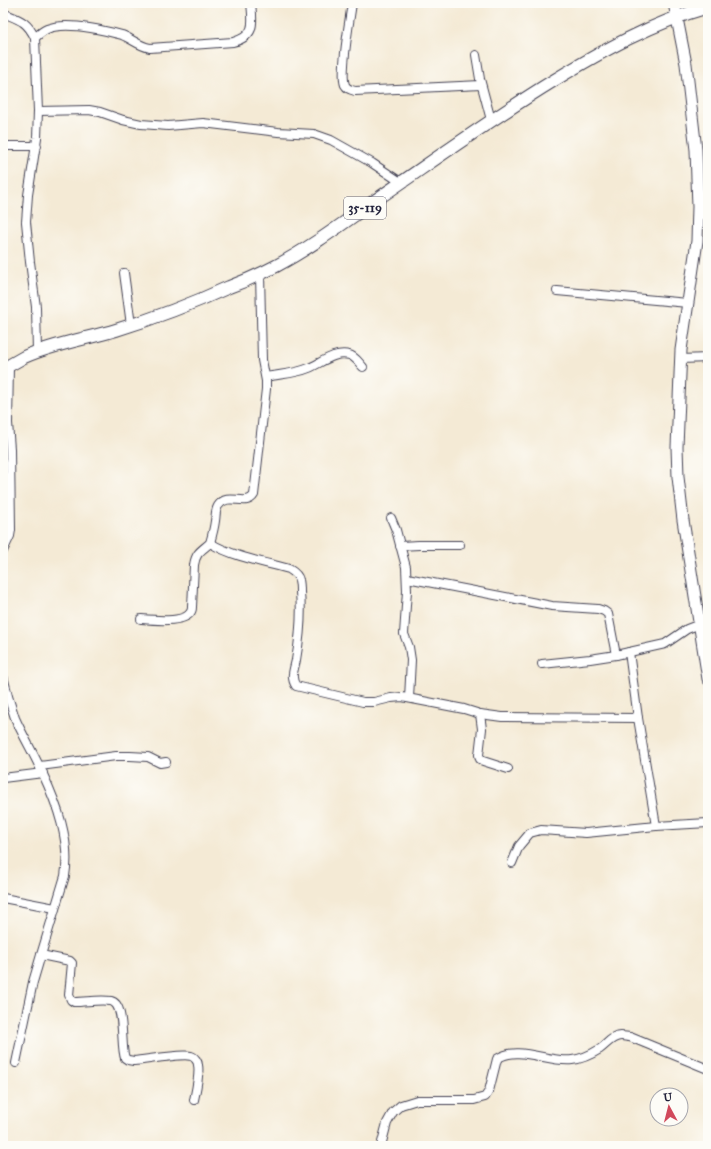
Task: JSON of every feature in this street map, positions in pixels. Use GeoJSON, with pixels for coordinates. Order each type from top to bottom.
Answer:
{"type":"FeatureCollection","features":[{"type":"Feature","properties":{"kind":"main road"},"geometry":{"type":"LineString","coordinates":[[674,3],[686,64],[696,150],[698,207],[697,241],[681,350],[677,447],[678,477],[683,520],[708,679]]}},
{"type":"Feature","properties":{"kind":"main road","name":"35-119"},"geometry":{"type":"LineString","coordinates":[[6,367],[37,352],[154,318],[260,274],[294,256],[402,183],[491,120],[595,56],[624,40],[676,17],[708,7]]}},
{"type":"Feature","properties":{"kind":"street"},"geometry":{"type":"LineString","coordinates":[[35,38],[41,32],[52,27],[72,26],[122,34],[139,44],[150,48],[232,42],[244,38],[251,28],[251,3]]}},
{"type":"Feature","properties":{"kind":"street"},"geometry":{"type":"LineString","coordinates":[[352,3],[344,78],[345,86],[349,90],[355,91],[481,85]]}},
{"type":"Feature","properties":{"kind":"street"},"geometry":{"type":"LineString","coordinates":[[3,13],[24,22],[32,31],[35,38],[38,111],[37,146],[28,195],[26,222],[36,307],[37,352]]}},
{"type":"Feature","properties":{"kind":"street"},"geometry":{"type":"LineString","coordinates":[[476,55],[481,85],[491,120]]}},
{"type":"Feature","properties":{"kind":"street"},"geometry":{"type":"LineString","coordinates":[[38,111],[89,110],[141,124],[168,126],[203,124],[278,132],[314,134],[331,140],[372,163],[402,183]]}},
{"type":"Feature","properties":{"kind":"street"},"geometry":{"type":"LineString","coordinates":[[3,146],[37,146]]}},
{"type":"Feature","properties":{"kind":"street"},"geometry":{"type":"LineString","coordinates":[[124,273],[131,325]]}},
{"type":"Feature","properties":{"kind":"street"},"geometry":{"type":"LineString","coordinates":[[141,619],[158,621],[169,620],[185,617],[190,613],[192,607],[194,565],[198,554],[210,543],[218,506],[228,499],[248,500],[252,499],[254,495],[266,389],[266,377],[262,360],[260,274]]}},
{"type":"Feature","properties":{"kind":"street"},"geometry":{"type":"LineString","coordinates":[[557,291],[688,303]]}},
{"type":"Feature","properties":{"kind":"street"},"geometry":{"type":"LineString","coordinates":[[266,377],[296,372],[344,354],[350,355],[363,367]]}},
{"type":"Feature","properties":{"kind":"street"},"geometry":{"type":"LineString","coordinates":[[681,359],[708,358]]}},
{"type":"Feature","properties":{"kind":"street"},"geometry":{"type":"LineString","coordinates":[[3,551],[10,536],[10,449],[6,367]]}},
{"type":"Feature","properties":{"kind":"street"},"geometry":{"type":"LineString","coordinates":[[391,518],[396,530],[406,567],[407,578],[404,634],[411,654],[409,698]]}},
{"type":"Feature","properties":{"kind":"street"},"geometry":{"type":"LineString","coordinates":[[210,543],[242,556],[295,572],[299,580],[302,610],[300,633],[293,673],[293,681],[296,686],[363,702],[374,702],[402,697],[464,709],[480,714],[502,717],[638,718]]}},
{"type":"Feature","properties":{"kind":"street"},"geometry":{"type":"LineString","coordinates":[[400,546],[419,544],[460,545]]}},
{"type":"Feature","properties":{"kind":"street"},"geometry":{"type":"LineString","coordinates":[[407,578],[552,606],[598,609],[604,611],[608,614],[616,655]]}},
{"type":"Feature","properties":{"kind":"street"},"geometry":{"type":"LineString","coordinates":[[542,664],[616,655],[665,644],[687,629],[700,624]]}},
{"type":"Feature","properties":{"kind":"street"},"geometry":{"type":"LineString","coordinates":[[629,652],[638,718],[656,826]]}},
{"type":"Feature","properties":{"kind":"street"},"geometry":{"type":"LineString","coordinates":[[3,676],[16,719],[41,770],[58,814],[66,847],[65,876],[33,982],[16,1063]]}},
{"type":"Feature","properties":{"kind":"street"},"geometry":{"type":"LineString","coordinates":[[480,714],[482,729],[479,755],[480,758],[508,769]]}},
{"type":"Feature","properties":{"kind":"street"},"geometry":{"type":"LineString","coordinates":[[3,778],[116,756],[148,756],[160,763],[166,762]]}},
{"type":"Feature","properties":{"kind":"street"},"geometry":{"type":"LineString","coordinates":[[512,863],[519,846],[530,833],[541,830],[586,833],[656,826],[708,823]]}},
{"type":"Feature","properties":{"kind":"street"},"geometry":{"type":"LineString","coordinates":[[3,898],[55,908]]}},
{"type":"Feature","properties":{"kind":"street"},"geometry":{"type":"LineString","coordinates":[[41,955],[70,961],[72,963],[69,995],[71,1000],[74,1002],[113,1001],[117,1004],[120,1010],[122,1048],[125,1058],[134,1061],[182,1055],[191,1056],[195,1059],[199,1070],[194,1100]]}},
{"type":"Feature","properties":{"kind":"street"},"geometry":{"type":"LineString","coordinates":[[381,1146],[387,1123],[393,1112],[402,1105],[417,1100],[474,1100],[485,1097],[489,1091],[497,1059],[503,1054],[528,1054],[561,1061],[574,1060],[602,1048],[613,1038],[620,1036],[630,1037],[708,1069]]}}]}
